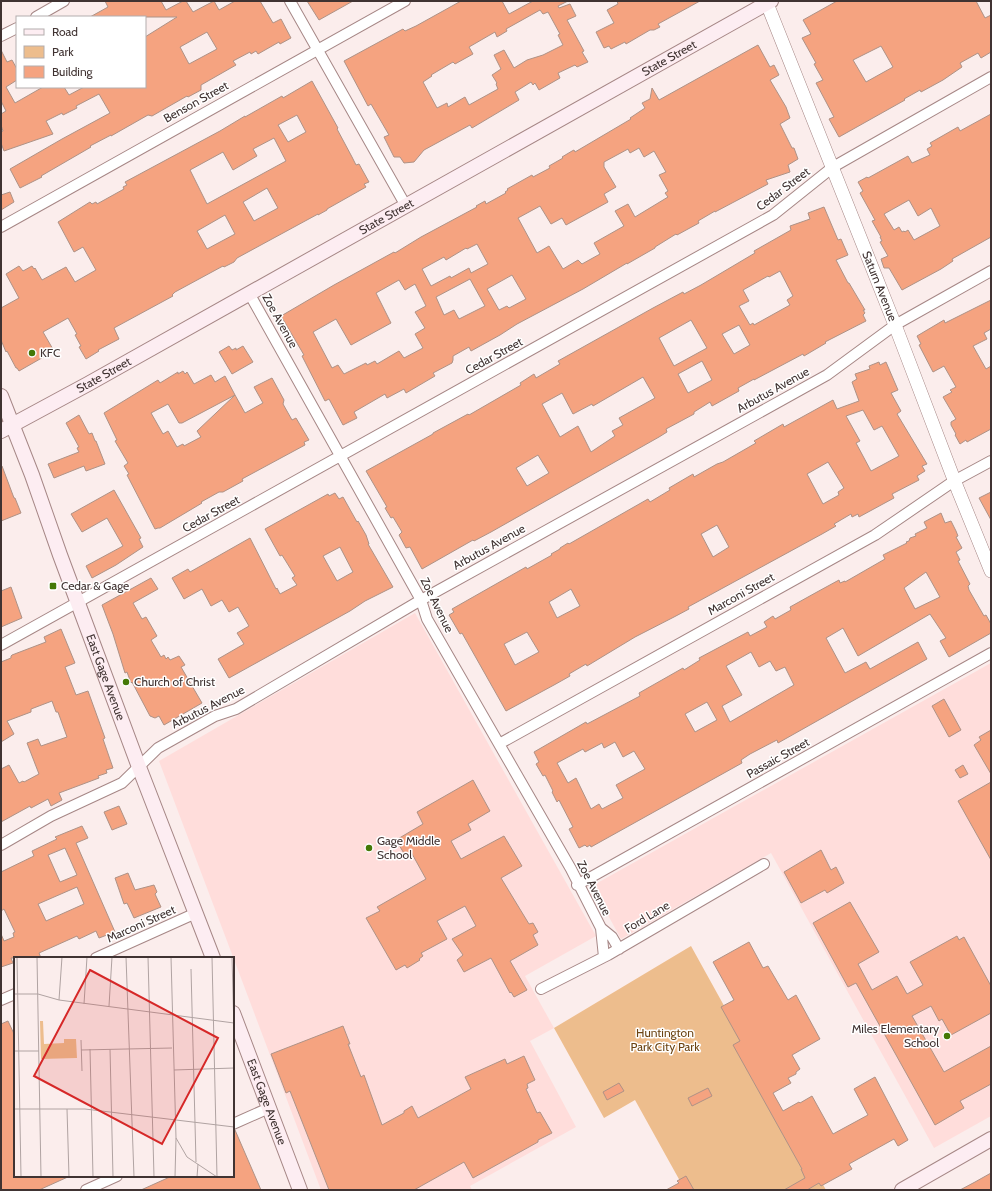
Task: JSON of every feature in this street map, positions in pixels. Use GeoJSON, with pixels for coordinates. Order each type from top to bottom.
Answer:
{"type":"FeatureCollection","features":[{"type":"Feature","properties":{"kind":"main road","name":"State Street"},"geometry":{"type":"LineString","coordinates":[[7,428],[768,2]]}},
{"type":"Feature","properties":{"kind":"main road","name":"East Gage Avenue"},"geometry":{"type":"LineString","coordinates":[[1,396],[7,428],[32,475],[139,767],[213,957]]}},
{"type":"Feature","properties":{"kind":"main road","name":"East Gage Avenue"},"geometry":{"type":"LineString","coordinates":[[234,1016],[300,1190]]}},
{"type":"Feature","properties":{"kind":"main road"},"geometry":{"type":"LineString","coordinates":[[902,1190],[991,1139]]}},
{"type":"Feature","properties":{"kind":"street"},"geometry":{"type":"LineString","coordinates":[[38,16],[64,1]]}},
{"type":"Feature","properties":{"kind":"street"},"geometry":{"type":"LineString","coordinates":[[290,1],[406,206]]}},
{"type":"Feature","properties":{"kind":"street","name":"Benson Street"},"geometry":{"type":"LineString","coordinates":[[1,227],[405,1]]}},
{"type":"Feature","properties":{"kind":"street","name":"Saturn Avenue"},"geometry":{"type":"LineString","coordinates":[[768,2],[895,325],[954,481],[991,571]]}},
{"type":"Feature","properties":{"kind":"street"},"geometry":{"type":"LineString","coordinates":[[1,36],[16,28]]}},
{"type":"Feature","properties":{"kind":"street","name":"Cedar Street"},"geometry":{"type":"LineString","coordinates":[[1,645],[773,215],[833,167],[991,77]]}},
{"type":"Feature","properties":{"kind":"street","name":"Arbutus Avenue"},"geometry":{"type":"LineString","coordinates":[[1,844],[51,816],[122,783],[158,748],[215,716],[236,709],[421,600],[827,375],[895,325],[991,271]]}},
{"type":"Feature","properties":{"kind":"street","name":"Zoe Avenue"},"geometry":{"type":"LineString","coordinates":[[249,293],[421,600],[427,619],[571,869],[601,928],[604,957]]}},
{"type":"Feature","properties":{"kind":"street","name":"Marconi Street"},"geometry":{"type":"LineString","coordinates":[[499,744],[875,535],[954,481],[991,461]]}},
{"type":"Feature","properties":{"kind":"street","name":"Passaic Street"},"geometry":{"type":"LineString","coordinates":[[578,884],[991,653]]}},
{"type":"Feature","properties":{"kind":"street","name":"Ford Lane"},"geometry":{"type":"LineString","coordinates":[[541,989],[619,949],[764,864]]}},
{"type":"Feature","properties":{"kind":"street","name":"Marconi Street"},"geometry":{"type":"LineString","coordinates":[[98,957],[196,913]]}},
{"type":"Feature","properties":{"kind":"street","name":"Zoe Avenue"},"geometry":{"type":"LineString","coordinates":[[601,928],[612,937],[619,949]]}},
{"type":"Feature","properties":{"kind":"street"},"geometry":{"type":"LineString","coordinates":[[1,1000],[14,994]]}},
{"type":"Feature","properties":{"kind":"street"},"geometry":{"type":"LineString","coordinates":[[234,1124],[269,1108]]}},
{"type":"Feature","properties":{"kind":"street"},"geometry":{"type":"LineString","coordinates":[[86,1190],[115,1177]]}},
{"type":"Feature","properties":{"kind":"shaded area","name":"Gage Middle School"},"geometry":{"type":"Polygon","coordinates":[[[415,613],[596,936],[525,976],[554,1028],[530,1041],[576,1127],[470,1186],[472,1190],[321,1190],[159,761],[415,613]]]}},
{"type":"Feature","properties":{"kind":"shaded area"},"geometry":{"type":"Polygon","coordinates":[[[991,663],[991,1116],[934,1148],[771,853],[621,939],[592,886],[991,663]]]}},
{"type":"Feature","properties":{"kind":"green space","name":"Huntington Park City Park"},"geometry":{"type":"Polygon","coordinates":[[[691,946],[826,1190],[685,1190],[635,1100],[604,1118],[554,1028],[691,946]]]}},
{"type":"Feature","properties":{"kind":"building"},"geometry":{"type":"Polygon","coordinates":[[[105,1],[161,1],[166,10],[183,1],[186,1],[193,12],[214,1],[219,10],[235,1],[260,1],[273,23],[281,19],[291,38],[280,44],[279,42],[258,54],[256,51],[251,54],[250,52],[233,61],[236,65],[201,85],[201,90],[188,97],[187,96],[152,116],[148,115],[90,146],[91,147],[41,176],[42,177],[20,188],[10,169],[110,113],[99,94],[76,106],[77,108],[46,121],[53,134],[4,151],[1,143],[1,132],[3,131],[1,125],[1,114],[6,111],[1,101],[1,50],[7,62],[12,60],[16,67],[16,81],[6,87],[15,103],[41,88],[65,88],[69,95],[82,88],[146,88],[146,36],[177,17],[92,16],[108,7],[105,1]],[[207,32],[180,47],[189,64],[217,49],[207,32]]]}},
{"type":"Feature","properties":{"kind":"building"},"geometry":{"type":"Polygon","coordinates":[[[307,1],[353,1],[319,20],[307,1]]]}},
{"type":"Feature","properties":{"kind":"building"},"geometry":{"type":"Polygon","coordinates":[[[461,1],[502,1],[509,14],[533,1],[568,1],[558,6],[559,8],[570,4],[576,16],[567,20],[584,51],[582,52],[588,62],[577,67],[575,65],[558,73],[560,78],[539,90],[535,83],[533,85],[531,82],[515,92],[519,100],[472,128],[470,125],[424,150],[414,162],[404,163],[400,157],[394,157],[384,137],[389,135],[371,104],[368,106],[344,61],[403,29],[405,31],[461,1]],[[540,10],[506,29],[507,31],[497,37],[495,32],[469,47],[473,54],[455,64],[453,62],[431,75],[432,76],[423,82],[437,108],[447,103],[448,107],[465,97],[469,105],[498,89],[497,83],[492,75],[501,69],[494,55],[504,50],[514,68],[527,60],[543,55],[563,45],[558,35],[560,34],[548,12],[543,14],[540,10]]]}},
{"type":"Feature","properties":{"kind":"building"},"geometry":{"type":"Polygon","coordinates":[[[617,1],[700,1],[658,24],[660,27],[650,30],[626,44],[625,42],[611,49],[609,46],[604,48],[596,32],[614,23],[607,10],[618,4],[617,1]]]}},
{"type":"Feature","properties":{"kind":"building"},"geometry":{"type":"Polygon","coordinates":[[[837,1],[976,1],[985,18],[991,15],[991,52],[981,58],[978,53],[960,63],[962,67],[943,80],[921,92],[920,90],[839,137],[829,119],[834,117],[816,83],[823,80],[814,64],[816,63],[802,38],[811,34],[803,20],[837,1]],[[881,46],[853,60],[866,82],[893,67],[881,46]]]}},
{"type":"Feature","properties":{"kind":"building"},"geometry":{"type":"Polygon","coordinates":[[[758,45],[770,67],[774,65],[779,75],[770,80],[786,107],[790,118],[780,124],[792,148],[794,148],[798,159],[788,165],[790,172],[766,180],[768,184],[715,211],[698,221],[699,223],[677,235],[676,234],[655,248],[583,289],[517,324],[471,351],[469,347],[453,356],[452,363],[433,373],[435,376],[406,393],[404,389],[387,398],[385,394],[354,412],[357,418],[343,425],[329,399],[325,401],[302,356],[304,355],[281,316],[334,285],[477,207],[476,206],[485,201],[486,204],[506,193],[505,192],[508,190],[507,189],[532,175],[533,177],[550,168],[549,166],[563,158],[562,157],[574,150],[575,152],[631,119],[630,118],[645,108],[642,103],[650,99],[652,88],[659,100],[758,45]],[[639,148],[630,153],[628,149],[604,162],[604,167],[616,187],[604,194],[608,202],[566,225],[562,218],[551,224],[540,206],[518,218],[537,253],[549,246],[563,269],[578,260],[582,264],[600,254],[594,243],[624,226],[615,211],[628,204],[635,217],[668,197],[665,193],[668,191],[659,175],[666,172],[654,151],[644,157],[639,148]],[[477,244],[467,249],[466,248],[446,260],[444,257],[422,269],[431,286],[450,276],[451,278],[469,268],[471,273],[488,264],[477,244]],[[512,275],[487,289],[499,310],[507,306],[509,308],[526,299],[512,275]],[[470,279],[436,297],[444,315],[454,310],[459,319],[485,306],[470,279]],[[399,280],[376,293],[391,323],[351,345],[336,319],[313,332],[332,368],[338,365],[344,374],[366,363],[367,365],[375,361],[377,364],[399,351],[404,358],[423,348],[415,334],[425,328],[415,312],[426,306],[415,284],[405,290],[399,280]]]}},
{"type":"Feature","properties":{"kind":"building"},"geometry":{"type":"Polygon","coordinates":[[[312,81],[338,128],[337,129],[356,165],[359,164],[369,182],[364,184],[366,187],[318,215],[237,258],[234,262],[224,267],[223,266],[175,292],[172,295],[173,296],[114,328],[119,339],[98,350],[99,351],[86,359],[79,347],[81,346],[75,335],[77,334],[68,318],[43,332],[54,351],[19,371],[7,351],[6,352],[1,340],[1,308],[19,298],[6,274],[19,266],[23,271],[32,266],[34,269],[35,268],[42,280],[66,267],[75,282],[96,270],[83,247],[74,252],[58,222],[90,202],[92,204],[96,202],[97,204],[124,189],[123,187],[127,185],[125,182],[282,96],[283,98],[312,81]],[[297,115],[278,125],[288,142],[306,132],[297,115]],[[274,138],[253,149],[257,156],[233,170],[223,152],[190,170],[207,204],[286,161],[274,138]],[[267,188],[243,202],[254,221],[278,208],[267,188]],[[225,215],[197,231],[207,249],[235,234],[225,215]]]}},
{"type":"Feature","properties":{"kind":"building"},"geometry":{"type":"Polygon","coordinates":[[[991,114],[991,237],[952,259],[953,261],[941,269],[902,290],[889,268],[884,268],[881,259],[888,256],[880,242],[882,241],[881,237],[872,221],[875,220],[860,193],[863,191],[858,182],[908,156],[912,163],[930,155],[927,149],[932,146],[930,143],[958,127],[960,131],[991,114]],[[909,200],[884,214],[894,230],[899,227],[902,232],[908,230],[914,240],[940,226],[931,208],[918,216],[909,200]]]}},
{"type":"Feature","properties":{"kind":"building"},"geometry":{"type":"Polygon","coordinates":[[[10,192],[14,202],[1,210],[1,195],[10,192]]]}},
{"type":"Feature","properties":{"kind":"building"},"geometry":{"type":"Polygon","coordinates":[[[824,207],[838,240],[841,239],[848,255],[836,260],[865,310],[863,310],[865,313],[863,315],[866,321],[825,342],[826,343],[804,356],[803,354],[754,379],[738,388],[739,391],[712,406],[710,402],[694,412],[694,414],[666,429],[667,432],[659,437],[491,532],[474,541],[473,540],[422,569],[410,547],[406,548],[399,535],[402,532],[393,517],[391,518],[385,508],[387,507],[366,471],[521,385],[520,383],[534,374],[536,378],[560,364],[558,361],[683,292],[684,294],[701,285],[755,253],[754,251],[791,230],[790,226],[810,219],[808,213],[824,207]],[[780,271],[769,277],[768,276],[743,290],[749,301],[739,306],[750,325],[753,323],[754,325],[790,305],[787,300],[793,296],[780,271]],[[691,320],[659,338],[674,366],[707,348],[691,320]],[[739,325],[722,334],[734,354],[750,345],[739,325]],[[702,361],[678,374],[688,393],[712,380],[702,361]],[[643,377],[593,406],[592,404],[573,414],[562,393],[542,404],[560,437],[578,426],[591,452],[615,436],[612,431],[623,425],[619,418],[655,398],[643,377]],[[538,455],[516,468],[527,486],[549,473],[538,455]]]}},
{"type":"Feature","properties":{"kind":"building"},"geometry":{"type":"Polygon","coordinates":[[[991,300],[991,329],[984,333],[987,339],[973,346],[986,369],[991,366],[991,429],[967,442],[966,440],[960,444],[951,425],[951,422],[956,419],[943,397],[952,392],[950,390],[956,387],[944,366],[933,372],[919,345],[921,344],[917,336],[944,320],[945,323],[991,300]]]}},
{"type":"Feature","properties":{"kind":"building"},"geometry":{"type":"Polygon","coordinates":[[[229,346],[232,350],[236,348],[236,350],[243,346],[253,362],[232,374],[219,352],[229,346]]]}},
{"type":"Feature","properties":{"kind":"building"},"geometry":{"type":"Polygon","coordinates":[[[879,362],[880,365],[886,362],[898,390],[891,393],[901,411],[897,414],[927,464],[922,466],[925,471],[917,476],[919,480],[892,494],[894,498],[859,517],[858,514],[852,517],[851,514],[834,524],[836,526],[822,534],[688,607],[689,609],[635,637],[587,666],[586,664],[569,674],[570,676],[506,711],[462,633],[460,634],[449,615],[454,612],[452,609],[526,567],[527,569],[552,555],[551,554],[568,543],[569,544],[648,499],[650,502],[670,490],[669,488],[693,474],[694,477],[723,462],[756,443],[754,441],[783,424],[784,427],[833,400],[837,409],[859,401],[852,382],[857,379],[855,374],[870,369],[869,366],[879,362]],[[863,410],[846,416],[860,441],[856,443],[871,471],[899,456],[882,426],[874,430],[863,410]],[[828,462],[807,474],[823,504],[839,495],[838,492],[844,488],[828,462]],[[717,525],[701,534],[713,557],[729,547],[717,525]],[[571,589],[549,602],[557,618],[580,606],[571,589]],[[527,632],[504,644],[515,665],[539,652],[527,632]]]}},
{"type":"Feature","properties":{"kind":"building"},"geometry":{"type":"Polygon","coordinates":[[[183,371],[185,374],[187,372],[194,384],[211,375],[215,382],[225,376],[245,413],[263,403],[254,387],[272,378],[284,400],[283,404],[292,420],[296,418],[309,440],[304,442],[305,445],[242,479],[243,481],[223,492],[219,492],[160,528],[155,529],[127,475],[129,474],[124,466],[128,463],[115,441],[117,440],[104,413],[158,380],[160,383],[178,372],[178,374],[183,371]],[[235,395],[182,423],[179,423],[168,404],[151,413],[163,434],[168,431],[177,447],[183,444],[184,446],[201,437],[197,431],[235,395]]]}},
{"type":"Feature","properties":{"kind":"building"},"geometry":{"type":"Polygon","coordinates":[[[79,415],[89,434],[92,433],[105,464],[86,471],[84,466],[54,478],[48,464],[79,452],[77,448],[79,447],[66,423],[79,415]]]}},
{"type":"Feature","properties":{"kind":"building"},"geometry":{"type":"Polygon","coordinates":[[[1,466],[21,513],[1,521],[1,466]]]}},
{"type":"Feature","properties":{"kind":"building"},"geometry":{"type":"Polygon","coordinates":[[[114,490],[141,538],[139,539],[143,547],[116,565],[92,578],[86,566],[123,546],[107,518],[82,532],[71,514],[114,490]]]}},
{"type":"Feature","properties":{"kind":"building"},"geometry":{"type":"Polygon","coordinates":[[[991,492],[991,520],[979,498],[991,492]]]}},
{"type":"Feature","properties":{"kind":"building"},"geometry":{"type":"Polygon","coordinates":[[[335,493],[339,499],[343,497],[366,535],[368,544],[393,587],[365,601],[350,611],[229,678],[218,659],[244,644],[237,633],[249,626],[238,607],[229,612],[222,600],[211,606],[202,589],[184,599],[172,578],[188,569],[190,572],[250,538],[280,594],[297,585],[292,578],[295,576],[282,555],[280,556],[265,529],[328,494],[329,496],[335,493]],[[340,547],[323,556],[337,581],[353,572],[340,547]]]}},
{"type":"Feature","properties":{"kind":"building"},"geometry":{"type":"Polygon","coordinates":[[[941,513],[945,523],[951,521],[958,536],[956,537],[962,548],[956,552],[960,560],[958,561],[970,584],[968,586],[969,590],[984,616],[986,615],[991,624],[991,633],[949,657],[940,641],[946,638],[930,614],[858,656],[843,628],[826,638],[845,673],[866,662],[870,669],[918,642],[927,659],[778,743],[777,740],[750,754],[741,760],[742,763],[591,847],[590,845],[587,847],[585,845],[579,848],[569,829],[573,827],[559,800],[557,802],[545,775],[543,776],[536,764],[539,762],[534,752],[586,722],[587,724],[640,696],[639,693],[683,668],[684,670],[700,660],[699,658],[748,632],[750,636],[767,627],[764,622],[773,616],[775,619],[791,610],[790,607],[839,580],[840,583],[845,582],[885,559],[883,555],[907,543],[906,542],[909,541],[910,538],[916,536],[915,534],[927,528],[924,522],[941,513]],[[926,572],[904,588],[915,609],[940,597],[926,572]],[[751,652],[726,666],[742,695],[722,706],[730,722],[794,685],[785,667],[776,671],[770,661],[759,667],[751,652]],[[707,702],[685,714],[695,732],[717,720],[707,702]],[[615,742],[604,748],[602,743],[585,752],[583,749],[557,763],[568,783],[576,778],[591,809],[599,804],[602,809],[623,798],[616,785],[645,769],[634,751],[623,757],[615,742]]]}},
{"type":"Feature","properties":{"kind":"building"},"geometry":{"type":"Polygon","coordinates":[[[151,578],[158,589],[133,603],[142,619],[146,617],[157,636],[151,640],[161,657],[164,655],[166,659],[168,657],[170,660],[179,656],[185,665],[181,667],[202,703],[164,725],[159,716],[155,718],[150,716],[132,682],[131,683],[127,672],[125,673],[102,605],[151,578]]]}},
{"type":"Feature","properties":{"kind":"building"},"geometry":{"type":"Polygon","coordinates":[[[11,587],[22,618],[1,627],[1,591],[11,587]]]}},
{"type":"Feature","properties":{"kind":"building"},"geometry":{"type":"Polygon","coordinates":[[[61,629],[75,663],[65,667],[76,695],[88,691],[105,738],[103,739],[113,768],[106,770],[107,773],[98,776],[99,778],[59,793],[62,800],[51,806],[48,799],[31,808],[30,806],[1,822],[1,769],[9,765],[19,783],[24,782],[39,774],[27,743],[38,739],[41,746],[67,737],[58,712],[56,712],[52,701],[31,709],[31,712],[7,721],[14,734],[1,742],[1,662],[11,658],[12,655],[46,642],[44,637],[61,629]]]}},
{"type":"Feature","properties":{"kind":"building"},"geometry":{"type":"Polygon","coordinates":[[[944,699],[961,730],[949,737],[932,706],[944,699]]]}},
{"type":"Feature","properties":{"kind":"building"},"geometry":{"type":"Polygon","coordinates":[[[991,730],[991,774],[974,745],[981,740],[979,737],[991,730]]]}},
{"type":"Feature","properties":{"kind":"building"},"geometry":{"type":"Polygon","coordinates":[[[963,765],[968,774],[960,778],[955,770],[963,765]]]}},
{"type":"Feature","properties":{"kind":"building"},"geometry":{"type":"Polygon","coordinates":[[[473,780],[490,811],[468,824],[471,830],[451,841],[461,859],[504,836],[522,866],[501,878],[529,924],[533,923],[538,932],[533,935],[538,945],[510,961],[527,990],[514,997],[511,992],[510,993],[491,958],[464,972],[457,960],[463,955],[452,939],[476,926],[465,906],[437,921],[447,939],[421,953],[423,956],[419,959],[420,960],[407,968],[405,965],[396,970],[366,918],[380,911],[377,907],[426,879],[411,852],[405,855],[396,840],[423,824],[417,812],[473,780]]]}},
{"type":"Feature","properties":{"kind":"building"},"geometry":{"type":"Polygon","coordinates":[[[991,782],[991,860],[958,801],[991,782]]]}},
{"type":"Feature","properties":{"kind":"building"},"geometry":{"type":"Polygon","coordinates":[[[119,806],[127,824],[112,830],[104,812],[119,806]]]}},
{"type":"Feature","properties":{"kind":"building"},"geometry":{"type":"Polygon","coordinates":[[[82,826],[88,838],[76,843],[115,932],[99,938],[96,931],[79,939],[77,936],[39,953],[41,957],[14,957],[11,958],[13,963],[1,967],[1,934],[4,941],[14,937],[13,933],[15,932],[4,909],[1,911],[1,872],[34,856],[32,851],[57,839],[55,837],[82,826]],[[65,848],[48,855],[60,882],[77,875],[65,848]],[[77,887],[38,904],[46,921],[84,904],[77,887]]]}},
{"type":"Feature","properties":{"kind":"building"},"geometry":{"type":"Polygon","coordinates":[[[821,850],[831,870],[836,867],[844,883],[827,893],[825,890],[801,903],[784,872],[821,850]]]}},
{"type":"Feature","properties":{"kind":"building"},"geometry":{"type":"Polygon","coordinates":[[[128,873],[135,890],[154,885],[157,892],[155,894],[161,907],[134,918],[127,903],[124,904],[115,878],[128,873]]]}},
{"type":"Feature","properties":{"kind":"building"},"geometry":{"type":"Polygon","coordinates":[[[850,902],[879,952],[858,964],[872,990],[897,976],[907,994],[923,985],[910,962],[957,936],[959,940],[964,937],[991,986],[991,1013],[951,1035],[942,1019],[939,1021],[931,1006],[912,1016],[944,1072],[991,1046],[991,1084],[960,1101],[964,1108],[935,1125],[856,983],[848,987],[813,923],[850,902]]]}},
{"type":"Feature","properties":{"kind":"building"},"geometry":{"type":"Polygon","coordinates":[[[749,942],[763,968],[768,966],[788,1000],[796,995],[820,1039],[792,1055],[800,1069],[796,1072],[796,1074],[788,1078],[791,1083],[773,1093],[783,1111],[812,1096],[833,1134],[868,1115],[854,1089],[875,1077],[908,1140],[898,1146],[894,1139],[849,1164],[852,1169],[821,1186],[819,1183],[807,1190],[784,1190],[805,1178],[802,1169],[733,1045],[740,1041],[721,1007],[734,1000],[713,962],[749,942]]]}},
{"type":"Feature","properties":{"kind":"building"},"geometry":{"type":"Polygon","coordinates":[[[8,1021],[14,1034],[14,1177],[68,1177],[39,1190],[1,1190],[1,1024],[8,1021]]]}},
{"type":"Feature","properties":{"kind":"building"},"geometry":{"type":"Polygon","coordinates":[[[343,1026],[350,1044],[348,1044],[361,1077],[364,1075],[382,1125],[404,1113],[404,1111],[412,1106],[418,1118],[471,1089],[465,1077],[505,1059],[507,1064],[524,1056],[535,1080],[527,1084],[528,1088],[526,1089],[537,1113],[540,1112],[552,1133],[473,1178],[464,1162],[414,1190],[329,1190],[290,1091],[286,1093],[271,1054],[343,1026]]]}},
{"type":"Feature","properties":{"kind":"building"},"geometry":{"type":"Polygon","coordinates":[[[619,1083],[624,1091],[607,1100],[603,1092],[619,1083]]]}},
{"type":"Feature","properties":{"kind":"building"},"geometry":{"type":"Polygon","coordinates":[[[708,1088],[712,1096],[692,1106],[688,1098],[708,1088]]]}},
{"type":"Feature","properties":{"kind":"building"},"geometry":{"type":"Polygon","coordinates":[[[235,1130],[261,1190],[141,1190],[170,1177],[234,1177],[235,1130]]]}},
{"type":"Feature","properties":{"kind":"building"},"geometry":{"type":"Polygon","coordinates":[[[991,1173],[991,1190],[960,1190],[975,1182],[991,1173]]]}},
{"type":"Feature","properties":{"kind":"building"},"geometry":{"type":"Polygon","coordinates":[[[686,1176],[694,1190],[666,1190],[679,1183],[677,1181],[686,1176]]]}},
{"type":"Feature","properties":{"kind":"place","name":"KFC"},"geometry":{"type":"Point","coordinates":[32,353]}},
{"type":"Feature","properties":{"kind":"place","name":"Cedar & Gage"},"geometry":{"type":"Point","coordinates":[53,586]}},
{"type":"Feature","properties":{"kind":"place","name":"Church of Christ"},"geometry":{"type":"Point","coordinates":[126,682]}},
{"type":"Feature","properties":{"kind":"place","name":"Gage Middle School"},"geometry":{"type":"Point","coordinates":[369,848]}},
{"type":"Feature","properties":{"kind":"place","name":"Miles Elementary School"},"geometry":{"type":"Point","coordinates":[947,1036]}}]}
